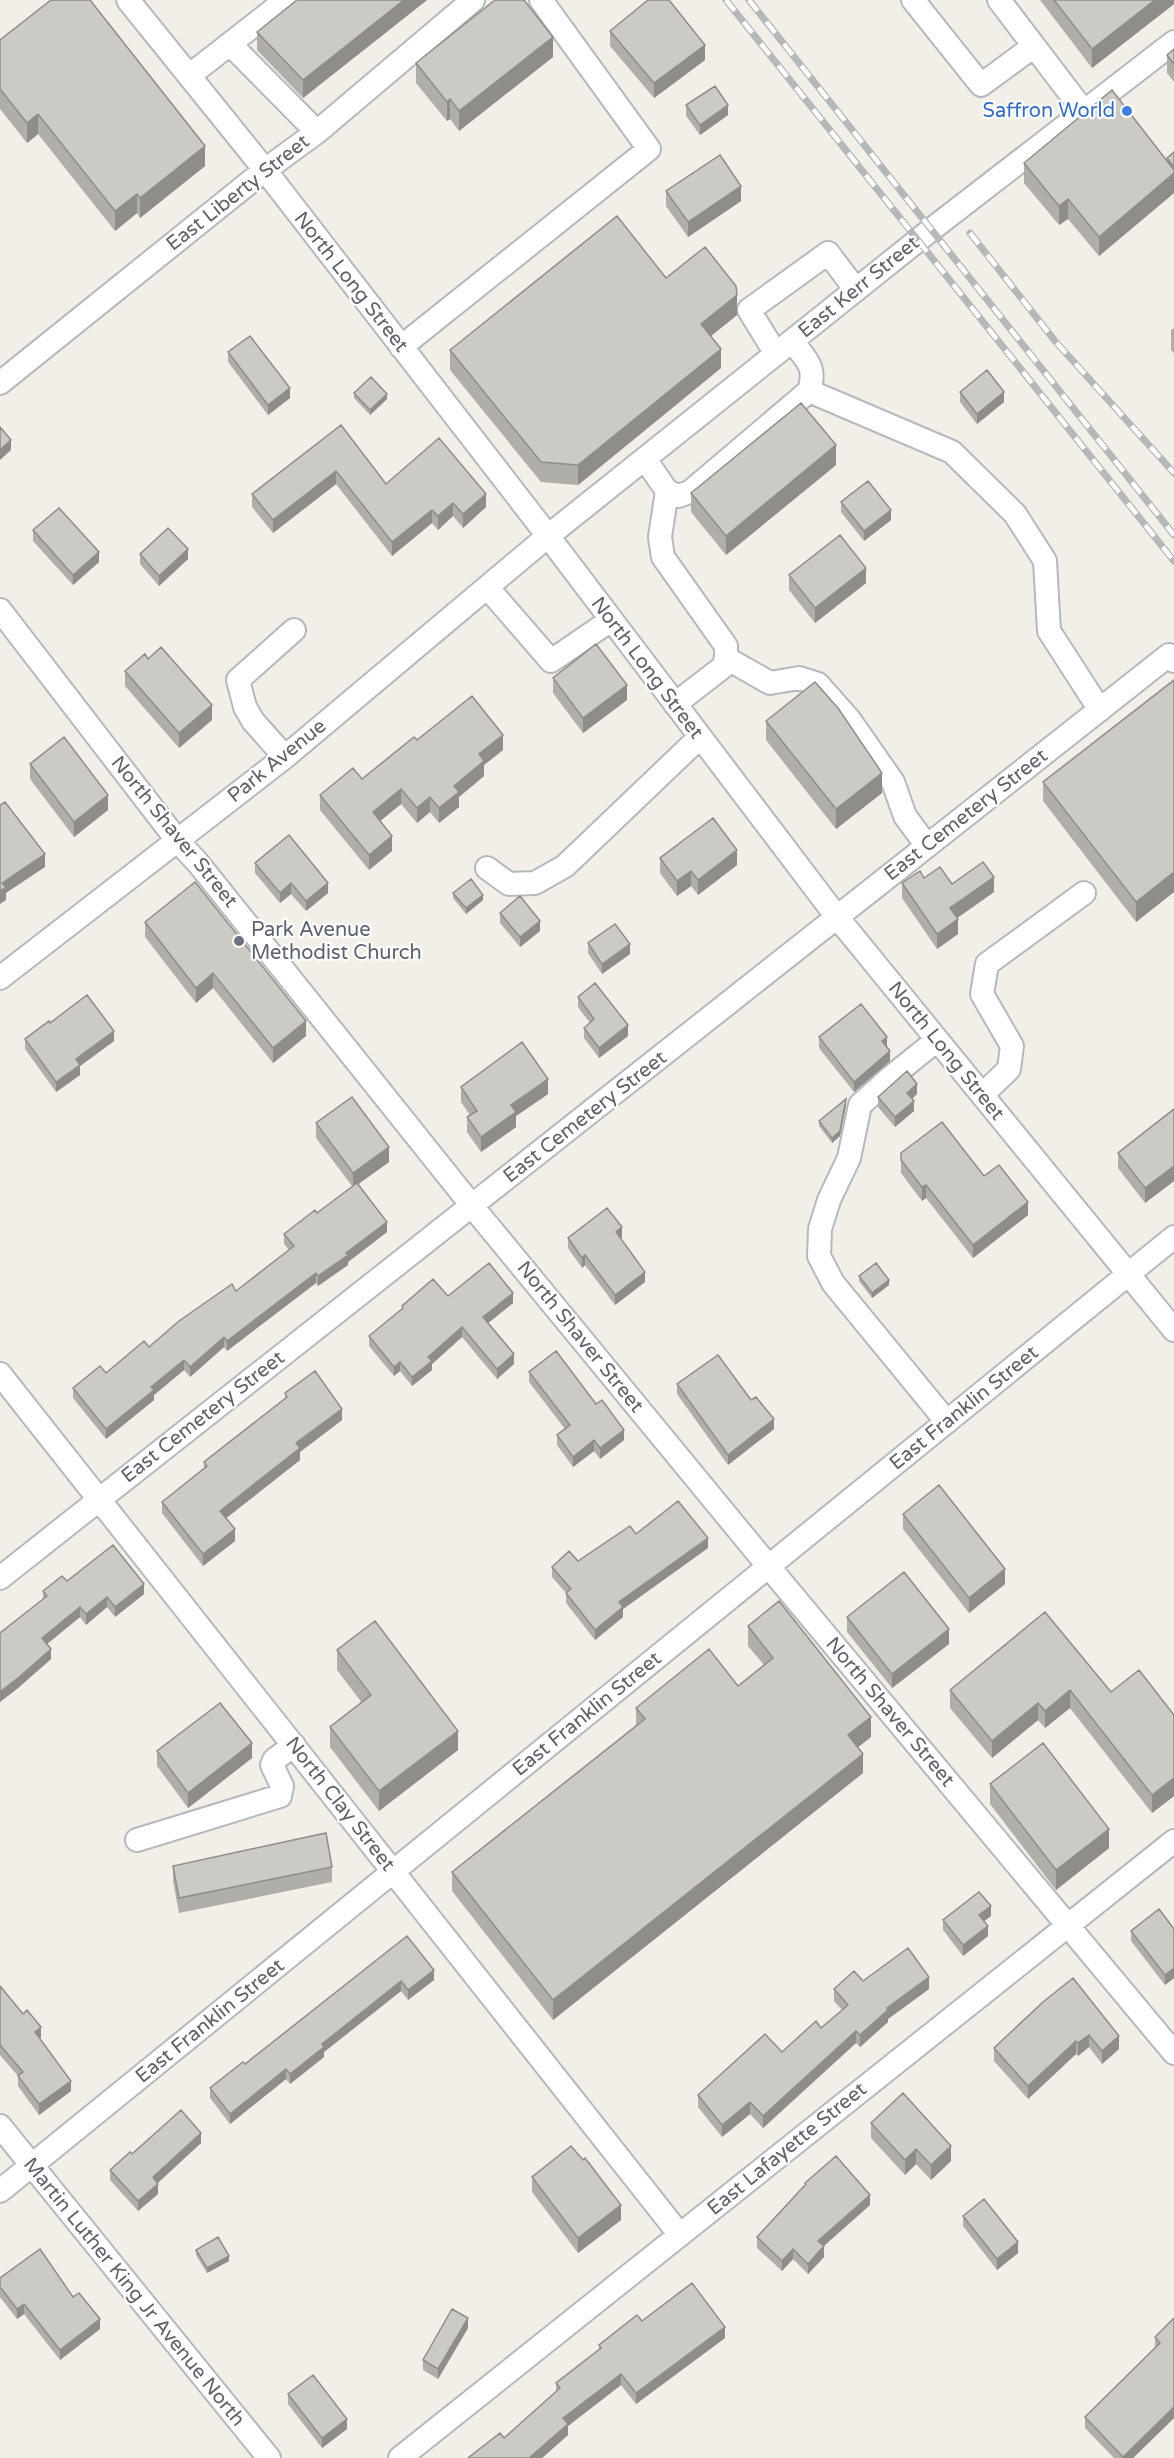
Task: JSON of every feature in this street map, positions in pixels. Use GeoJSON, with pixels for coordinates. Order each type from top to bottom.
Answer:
{"type":"FeatureCollection","features":[{"type":"Feature","properties":{"kind":"street","name":"North Long Street"},"geometry":{"type":"LineString","coordinates":[[128,0],[265,170],[548,536],[837,917],[1174,1329]]}},
{"type":"Feature","properties":{"kind":"street"},"geometry":{"type":"LineString","coordinates":[[190,75],[286,0]]}},
{"type":"Feature","properties":{"kind":"street","name":"East Liberty Street"},"geometry":{"type":"LineString","coordinates":[[0,383],[265,170],[317,132],[473,0]]}},
{"type":"Feature","properties":{"kind":"street"},"geometry":{"type":"LineString","coordinates":[[401,347],[649,149],[542,0]]}},
{"type":"Feature","properties":{"kind":"street"},"geometry":{"type":"LineString","coordinates":[[913,0],[981,85],[1034,46]]}},
{"type":"Feature","properties":{"kind":"street"},"geometry":{"type":"LineString","coordinates":[[999,0],[1084,113]]}},
{"type":"Feature","properties":{"kind":"street"},"geometry":{"type":"LineString","coordinates":[[230,44],[317,132]]}},
{"type":"Feature","properties":{"kind":"street","name":"East Kerr Street"},"geometry":{"type":"LineString","coordinates":[[548,536],[932,229],[1173,47]]}},
{"type":"Feature","properties":{"kind":"street"},"geometry":{"type":"LineString","coordinates":[[645,459],[667,491],[678,496],[690,492],[808,391],[814,377],[810,365],[784,347],[749,310],[828,253],[856,290]]}},
{"type":"Feature","properties":{"kind":"street"},"geometry":{"type":"LineString","coordinates":[[808,391],[951,452],[1015,514],[1045,561],[1049,631],[1100,710]]}},
{"type":"Feature","properties":{"kind":"street"},"geometry":{"type":"LineString","coordinates":[[667,491],[660,537],[663,557],[726,646],[723,667],[675,704]]}},
{"type":"Feature","properties":{"kind":"street","name":"Park Avenue"},"geometry":{"type":"LineString","coordinates":[[0,978],[285,757],[548,536]]}},
{"type":"Feature","properties":{"kind":"street"},"geometry":{"type":"LineString","coordinates":[[487,586],[551,662],[611,620]]}},
{"type":"Feature","properties":{"kind":"street","name":"North Shaver Street"},"geometry":{"type":"LineString","coordinates":[[0,610],[177,840],[198,862],[472,1206],[1174,2053]]}},
{"type":"Feature","properties":{"kind":"street"},"geometry":{"type":"LineString","coordinates":[[285,757],[253,721],[244,707],[238,680],[294,630]]}},
{"type":"Feature","properties":{"kind":"street"},"geometry":{"type":"LineString","coordinates":[[726,658],[770,683],[799,678],[818,684],[849,720],[893,782],[905,816],[927,846]]}},
{"type":"Feature","properties":{"kind":"street","name":"East Cemetery Street"},"geometry":{"type":"LineString","coordinates":[[0,1578],[1100,710],[1172,658]]}},
{"type":"Feature","properties":{"kind":"street"},"geometry":{"type":"LineString","coordinates":[[487,868],[509,884],[526,884],[535,883],[565,866],[700,737]]}},
{"type":"Feature","properties":{"kind":"street"},"geometry":{"type":"LineString","coordinates":[[982,1095],[1009,1069],[1012,1046],[982,994],[987,964],[1084,893]]}},
{"type":"Feature","properties":{"kind":"street"},"geometry":{"type":"LineString","coordinates":[[937,1040],[860,1105],[849,1158],[829,1200],[820,1229],[819,1256],[833,1283],[946,1422]]}},
{"type":"Feature","properties":{"kind":"street","name":"East Franklin Street"},"geometry":{"type":"LineString","coordinates":[[0,2191],[1174,1237]]}},
{"type":"Feature","properties":{"kind":"street","name":"North Clay Street"},"geometry":{"type":"LineString","coordinates":[[0,1374],[680,2235]]}},
{"type":"Feature","properties":{"kind":"street"},"geometry":{"type":"LineString","coordinates":[[137,1840],[280,1796],[282,1786],[272,1765],[274,1760],[294,1745]]}},
{"type":"Feature","properties":{"kind":"street","name":"East Lafayette Street"},"geometry":{"type":"LineString","coordinates":[[400,2458],[1174,1841]]}},
{"type":"Feature","properties":{"kind":"street","name":"Martin Luther King Jr Avenue North"},"geometry":{"type":"LineString","coordinates":[[0,2126],[269,2458]]}},
{"type":"Feature","properties":{"kind":"building"},"geometry":{"type":"Polygon","coordinates":[[[51,0],[90,0],[205,146],[140,198],[137,194],[115,211],[38,114],[27,123],[0,89],[0,40],[51,0]]]}},
{"type":"Feature","properties":{"kind":"building"},"geometry":{"type":"Polygon","coordinates":[[[297,0],[404,0],[303,80],[257,32],[297,0]]]}},
{"type":"Feature","properties":{"kind":"building"},"geometry":{"type":"Polygon","coordinates":[[[495,0],[524,0],[553,37],[459,111],[450,99],[447,102],[416,63],[495,0]]]}},
{"type":"Feature","properties":{"kind":"building"},"geometry":{"type":"Polygon","coordinates":[[[648,0],[669,0],[705,45],[654,83],[610,31],[648,0]]]}},
{"type":"Feature","properties":{"kind":"building"},"geometry":{"type":"Polygon","coordinates":[[[1054,0],[1155,0],[1092,49],[1054,0]]]}},
{"type":"Feature","properties":{"kind":"building"},"geometry":{"type":"Polygon","coordinates":[[[1174,49],[1174,64],[1167,55],[1174,49]]]}},
{"type":"Feature","properties":{"kind":"building"},"geometry":{"type":"Polygon","coordinates":[[[715,86],[728,105],[700,125],[686,105],[715,86]]]}},
{"type":"Feature","properties":{"kind":"building"},"geometry":{"type":"Polygon","coordinates":[[[1112,90],[1174,173],[1099,237],[1068,199],[1059,206],[1024,163],[1112,90]]]}},
{"type":"Feature","properties":{"kind":"building"},"geometry":{"type":"Polygon","coordinates":[[[1174,152],[1174,167],[1167,158],[1174,152]]]}},
{"type":"Feature","properties":{"kind":"building"},"geometry":{"type":"Polygon","coordinates":[[[720,155],[741,186],[688,222],[666,191],[720,155]]]}},
{"type":"Feature","properties":{"kind":"building"},"geometry":{"type":"Polygon","coordinates":[[[617,216],[666,278],[705,247],[736,286],[737,295],[701,324],[721,349],[578,465],[541,462],[450,350],[617,216]]]}},
{"type":"Feature","properties":{"kind":"building"},"geometry":{"type":"Polygon","coordinates":[[[250,336],[290,388],[268,405],[228,352],[250,336]]]}},
{"type":"Feature","properties":{"kind":"building"},"geometry":{"type":"Polygon","coordinates":[[[987,370],[1004,392],[977,414],[960,392],[987,370]]]}},
{"type":"Feature","properties":{"kind":"building"},"geometry":{"type":"Polygon","coordinates":[[[371,377],[387,394],[370,410],[354,393],[371,377]]]}},
{"type":"Feature","properties":{"kind":"building"},"geometry":{"type":"Polygon","coordinates":[[[801,403],[836,445],[726,536],[691,493],[801,403]]]}},
{"type":"Feature","properties":{"kind":"building"},"geometry":{"type":"Polygon","coordinates":[[[341,425],[386,484],[439,438],[486,494],[463,514],[453,503],[438,516],[432,510],[392,542],[336,471],[273,520],[252,494],[341,425]]]}},
{"type":"Feature","properties":{"kind":"building"},"geometry":{"type":"Polygon","coordinates":[[[0,427],[11,440],[0,450],[0,427]]]}},
{"type":"Feature","properties":{"kind":"building"},"geometry":{"type":"Polygon","coordinates":[[[868,481],[891,510],[864,531],[841,502],[868,481]]]}},
{"type":"Feature","properties":{"kind":"building"},"geometry":{"type":"Polygon","coordinates":[[[59,508],[99,552],[73,575],[33,530],[59,508]]]}},
{"type":"Feature","properties":{"kind":"building"},"geometry":{"type":"Polygon","coordinates":[[[168,528],[188,549],[159,576],[140,554],[168,528]]]}},
{"type":"Feature","properties":{"kind":"building"},"geometry":{"type":"Polygon","coordinates":[[[840,535],[866,568],[815,608],[789,575],[840,535]]]}},
{"type":"Feature","properties":{"kind":"building"},"geometry":{"type":"Polygon","coordinates":[[[596,644],[627,685],[583,718],[553,678],[596,644]]]}},
{"type":"Feature","properties":{"kind":"building"},"geometry":{"type":"Polygon","coordinates":[[[161,647],[212,705],[179,733],[125,671],[145,654],[148,659],[161,647]]]}},
{"type":"Feature","properties":{"kind":"building"},"geometry":{"type":"Polygon","coordinates":[[[1174,680],[1174,872],[1136,902],[1043,782],[1174,680]]]}},
{"type":"Feature","properties":{"kind":"building"},"geometry":{"type":"Polygon","coordinates":[[[815,682],[838,708],[882,773],[836,809],[766,721],[815,682]]]}},
{"type":"Feature","properties":{"kind":"building"},"geometry":{"type":"Polygon","coordinates":[[[472,696],[503,735],[479,754],[484,761],[454,786],[459,792],[439,808],[430,797],[417,808],[401,789],[373,812],[392,836],[369,855],[320,795],[353,768],[362,779],[414,737],[417,740],[472,696]]]}},
{"type":"Feature","properties":{"kind":"building"},"geometry":{"type":"Polygon","coordinates":[[[64,737],[108,795],[74,822],[30,764],[64,737]]]}},
{"type":"Feature","properties":{"kind":"building"},"geometry":{"type":"Polygon","coordinates":[[[5,802],[45,854],[2,883],[6,887],[0,891],[0,805],[5,802]]]}},
{"type":"Feature","properties":{"kind":"building"},"geometry":{"type":"Polygon","coordinates":[[[713,818],[737,850],[698,880],[691,871],[677,881],[660,858],[713,818]]]}},
{"type":"Feature","properties":{"kind":"building"},"geometry":{"type":"Polygon","coordinates":[[[289,835],[328,883],[306,901],[291,883],[280,893],[255,863],[289,835]]]}},
{"type":"Feature","properties":{"kind":"building"},"geometry":{"type":"Polygon","coordinates":[[[983,862],[994,877],[950,908],[958,919],[937,934],[902,883],[920,871],[924,878],[940,867],[952,884],[983,862]]]}},
{"type":"Feature","properties":{"kind":"building"},"geometry":{"type":"Polygon","coordinates":[[[471,879],[483,895],[466,908],[453,893],[471,879]]]}},
{"type":"Feature","properties":{"kind":"building"},"geometry":{"type":"Polygon","coordinates":[[[195,882],[306,1021],[273,1048],[213,973],[196,988],[145,922],[195,882]]]}},
{"type":"Feature","properties":{"kind":"building"},"geometry":{"type":"Polygon","coordinates":[[[520,896],[540,921],[520,937],[500,913],[520,896]]]}},
{"type":"Feature","properties":{"kind":"building"},"geometry":{"type":"Polygon","coordinates":[[[615,924],[630,944],[602,964],[588,943],[615,924]]]}},
{"type":"Feature","properties":{"kind":"building"},"geometry":{"type":"Polygon","coordinates":[[[595,983],[628,1025],[599,1048],[584,1028],[594,1019],[578,997],[595,983]]]}},
{"type":"Feature","properties":{"kind":"building"},"geometry":{"type":"Polygon","coordinates":[[[87,995],[114,1031],[76,1059],[80,1065],[56,1082],[25,1039],[87,995]]]}},
{"type":"Feature","properties":{"kind":"building"},"geometry":{"type":"Polygon","coordinates":[[[861,1004],[887,1037],[882,1041],[890,1051],[854,1082],[819,1037],[861,1004]]]}},
{"type":"Feature","properties":{"kind":"building"},"geometry":{"type":"Polygon","coordinates":[[[522,1042],[548,1079],[511,1105],[516,1112],[481,1137],[467,1117],[477,1111],[461,1087],[522,1042]]]}},
{"type":"Feature","properties":{"kind":"building"},"geometry":{"type":"Polygon","coordinates":[[[907,1071],[917,1084],[907,1093],[914,1101],[895,1117],[878,1097],[907,1071]]]}},
{"type":"Feature","properties":{"kind":"building"},"geometry":{"type":"Polygon","coordinates":[[[352,1097],[389,1147],[353,1173],[316,1123],[352,1097]]]}},
{"type":"Feature","properties":{"kind":"building"},"geometry":{"type":"Polygon","coordinates":[[[846,1099],[840,1131],[832,1138],[819,1121],[846,1099]]]}},
{"type":"Feature","properties":{"kind":"building"},"geometry":{"type":"Polygon","coordinates":[[[1174,1109],[1174,1166],[1145,1188],[1118,1153],[1174,1109]]]}},
{"type":"Feature","properties":{"kind":"building"},"geometry":{"type":"Polygon","coordinates":[[[942,1122],[984,1176],[999,1165],[1028,1202],[973,1245],[926,1185],[922,1187],[901,1160],[901,1153],[942,1122]]]}},
{"type":"Feature","properties":{"kind":"building"},"geometry":{"type":"Polygon","coordinates":[[[357,1183],[387,1222],[346,1253],[348,1255],[318,1276],[316,1273],[227,1341],[224,1337],[190,1367],[184,1360],[151,1387],[154,1390],[106,1429],[73,1388],[100,1366],[106,1373],[144,1341],[149,1347],[179,1321],[232,1284],[236,1291],[294,1246],[284,1234],[315,1210],[317,1213],[357,1183]]]}},
{"type":"Feature","properties":{"kind":"building"},"geometry":{"type":"Polygon","coordinates":[[[607,1208],[622,1227],[616,1232],[645,1272],[615,1295],[585,1255],[582,1258],[568,1238],[607,1208]]]}},
{"type":"Feature","properties":{"kind":"building"},"geometry":{"type":"Polygon","coordinates":[[[489,1263],[513,1293],[483,1317],[514,1354],[497,1369],[462,1327],[428,1357],[432,1361],[412,1377],[400,1362],[394,1367],[369,1336],[433,1279],[448,1296],[489,1263]]]}},
{"type":"Feature","properties":{"kind":"building"},"geometry":{"type":"Polygon","coordinates":[[[876,1263],[889,1280],[872,1293],[859,1276],[876,1263]]]}},
{"type":"Feature","properties":{"kind":"building"},"geometry":{"type":"Polygon","coordinates":[[[556,1351],[596,1404],[602,1400],[624,1430],[600,1448],[594,1440],[573,1457],[557,1435],[570,1425],[529,1372],[556,1351]]]}},
{"type":"Feature","properties":{"kind":"building"},"geometry":{"type":"Polygon","coordinates":[[[718,1355],[751,1400],[756,1397],[774,1419],[728,1455],[677,1384],[718,1355]]]}},
{"type":"Feature","properties":{"kind":"building"},"geometry":{"type":"Polygon","coordinates":[[[315,1371],[342,1409],[296,1443],[300,1448],[220,1511],[235,1529],[203,1554],[162,1502],[207,1466],[204,1462],[287,1397],[285,1393],[315,1371]]]}},
{"type":"Feature","properties":{"kind":"building"},"geometry":{"type":"Polygon","coordinates":[[[939,1485],[1005,1569],[969,1598],[903,1514],[939,1485]]]}},
{"type":"Feature","properties":{"kind":"building"},"geometry":{"type":"Polygon","coordinates":[[[678,1501],[708,1538],[619,1602],[623,1607],[595,1630],[566,1593],[571,1589],[552,1567],[569,1551],[578,1561],[630,1526],[636,1534],[678,1501]]]}},
{"type":"Feature","properties":{"kind":"building"},"geometry":{"type":"Polygon","coordinates":[[[113,1545],[144,1584],[115,1607],[107,1597],[86,1614],[80,1607],[42,1638],[51,1649],[0,1692],[0,1633],[47,1596],[43,1591],[62,1576],[67,1581],[113,1545]]]}},
{"type":"Feature","properties":{"kind":"building"},"geometry":{"type":"Polygon","coordinates":[[[904,1572],[949,1629],[892,1674],[847,1617],[904,1572]]]}},
{"type":"Feature","properties":{"kind":"building"},"geometry":{"type":"Polygon","coordinates":[[[779,1601],[871,1717],[848,1735],[863,1754],[553,2000],[452,1872],[645,1719],[636,1708],[709,1649],[738,1686],[773,1658],[748,1626],[779,1601]]]}},
{"type":"Feature","properties":{"kind":"building"},"geometry":{"type":"Polygon","coordinates":[[[1045,1612],[1111,1692],[1139,1670],[1174,1715],[1174,1778],[1152,1795],[1070,1690],[1045,1711],[1038,1703],[992,1741],[950,1690],[1045,1612]]]}},
{"type":"Feature","properties":{"kind":"building"},"geometry":{"type":"Polygon","coordinates":[[[375,1621],[458,1731],[379,1791],[330,1727],[371,1695],[337,1650],[375,1621]]]}},
{"type":"Feature","properties":{"kind":"building"},"geometry":{"type":"Polygon","coordinates":[[[220,1703],[252,1743],[188,1793],[157,1751],[220,1703]]]}},
{"type":"Feature","properties":{"kind":"building"},"geometry":{"type":"Polygon","coordinates":[[[1043,1743],[1109,1829],[1056,1870],[990,1784],[1043,1743]]]}},
{"type":"Feature","properties":{"kind":"building"},"geometry":{"type":"Polygon","coordinates":[[[326,1833],[332,1867],[179,1898],[173,1866],[326,1833]]]}},
{"type":"Feature","properties":{"kind":"building"},"geometry":{"type":"Polygon","coordinates":[[[979,1892],[991,1906],[979,1915],[988,1926],[963,1945],[943,1920],[979,1892]]]}},
{"type":"Feature","properties":{"kind":"building"},"geometry":{"type":"Polygon","coordinates":[[[1159,1909],[1174,1929],[1174,1968],[1165,1975],[1131,1931],[1159,1909]]]}},
{"type":"Feature","properties":{"kind":"building"},"geometry":{"type":"Polygon","coordinates":[[[407,1936],[434,1970],[408,1990],[401,1981],[322,2044],[324,2047],[290,2074],[286,2069],[230,2114],[210,2088],[243,2062],[245,2064],[407,1936]]]}},
{"type":"Feature","properties":{"kind":"building"},"geometry":{"type":"Polygon","coordinates":[[[908,1948],[929,1977],[887,2008],[888,2010],[860,2035],[856,2031],[763,2116],[750,2102],[722,2125],[698,2095],[765,2034],[782,2052],[816,2021],[821,2028],[848,2005],[834,1989],[854,1971],[863,1981],[908,1948]]]}},
{"type":"Feature","properties":{"kind":"building"},"geometry":{"type":"Polygon","coordinates":[[[1073,1978],[1119,2036],[1102,2051],[1089,2035],[1078,2043],[1076,2041],[1028,2086],[994,2048],[1043,2002],[1073,1978]]]}},
{"type":"Feature","properties":{"kind":"building"},"geometry":{"type":"Polygon","coordinates":[[[0,1986],[23,2014],[27,2010],[41,2027],[35,2032],[71,2081],[39,2104],[18,2076],[23,2072],[0,2045],[0,1986]]]}},
{"type":"Feature","properties":{"kind":"building"},"geometry":{"type":"Polygon","coordinates":[[[903,2093],[951,2146],[931,2165],[916,2149],[905,2160],[871,2123],[903,2093]]]}},
{"type":"Feature","properties":{"kind":"building"},"geometry":{"type":"Polygon","coordinates":[[[181,2110],[201,2133],[153,2177],[158,2184],[138,2201],[110,2170],[130,2152],[132,2154],[181,2110]]]}},
{"type":"Feature","properties":{"kind":"building"},"geometry":{"type":"Polygon","coordinates":[[[571,2146],[583,2160],[585,2158],[621,2205],[578,2238],[532,2177],[571,2146]]]}},
{"type":"Feature","properties":{"kind":"building"},"geometry":{"type":"Polygon","coordinates":[[[836,2156],[870,2195],[818,2241],[824,2246],[808,2264],[793,2249],[782,2261],[757,2237],[805,2183],[836,2156]]]}},
{"type":"Feature","properties":{"kind":"building"},"geometry":{"type":"Polygon","coordinates":[[[984,2199],[1018,2242],[997,2259],[963,2216],[984,2199]]]}},
{"type":"Feature","properties":{"kind":"building"},"geometry":{"type":"Polygon","coordinates":[[[218,2237],[229,2256],[207,2268],[196,2250],[218,2237]]]}},
{"type":"Feature","properties":{"kind":"building"},"geometry":{"type":"Polygon","coordinates":[[[40,2249],[73,2297],[79,2293],[100,2319],[60,2350],[24,2304],[17,2309],[0,2287],[0,2278],[40,2249]]]}},
{"type":"Feature","properties":{"kind":"building"},"geometry":{"type":"Polygon","coordinates":[[[692,2283],[725,2327],[636,2393],[621,2374],[563,2418],[568,2424],[529,2458],[468,2458],[500,2433],[504,2438],[560,2388],[556,2383],[601,2348],[599,2345],[637,2315],[642,2321],[692,2283]]]}},
{"type":"Feature","properties":{"kind":"building"},"geometry":{"type":"Polygon","coordinates":[[[452,2309],[468,2318],[438,2369],[423,2360],[452,2309]]]}},
{"type":"Feature","properties":{"kind":"building"},"geometry":{"type":"Polygon","coordinates":[[[1174,2318],[1174,2407],[1123,2457],[1085,2417],[1160,2343],[1155,2337],[1174,2318]]]}},
{"type":"Feature","properties":{"kind":"building"},"geometry":{"type":"Polygon","coordinates":[[[313,2375],[347,2419],[322,2438],[288,2394],[313,2375]]]}},
{"type":"Feature","properties":{"kind":"railway"},"geometry":{"type":"LineString","coordinates":[[726,0],[1174,561]]}},
{"type":"Feature","properties":{"kind":"railway"},"geometry":{"type":"LineString","coordinates":[[749,0],[1174,535]]}},
{"type":"Feature","properties":{"kind":"railway"},"geometry":{"type":"LineString","coordinates":[[970,233],[1055,341],[1174,473]]}},
{"type":"Feature","properties":{"kind":"place","name":"Saffron World"},"geometry":{"type":"Point","coordinates":[1127,111]}},
{"type":"Feature","properties":{"kind":"place","name":"Park Avenue Methodist Church"},"geometry":{"type":"Point","coordinates":[239,941]}}]}
